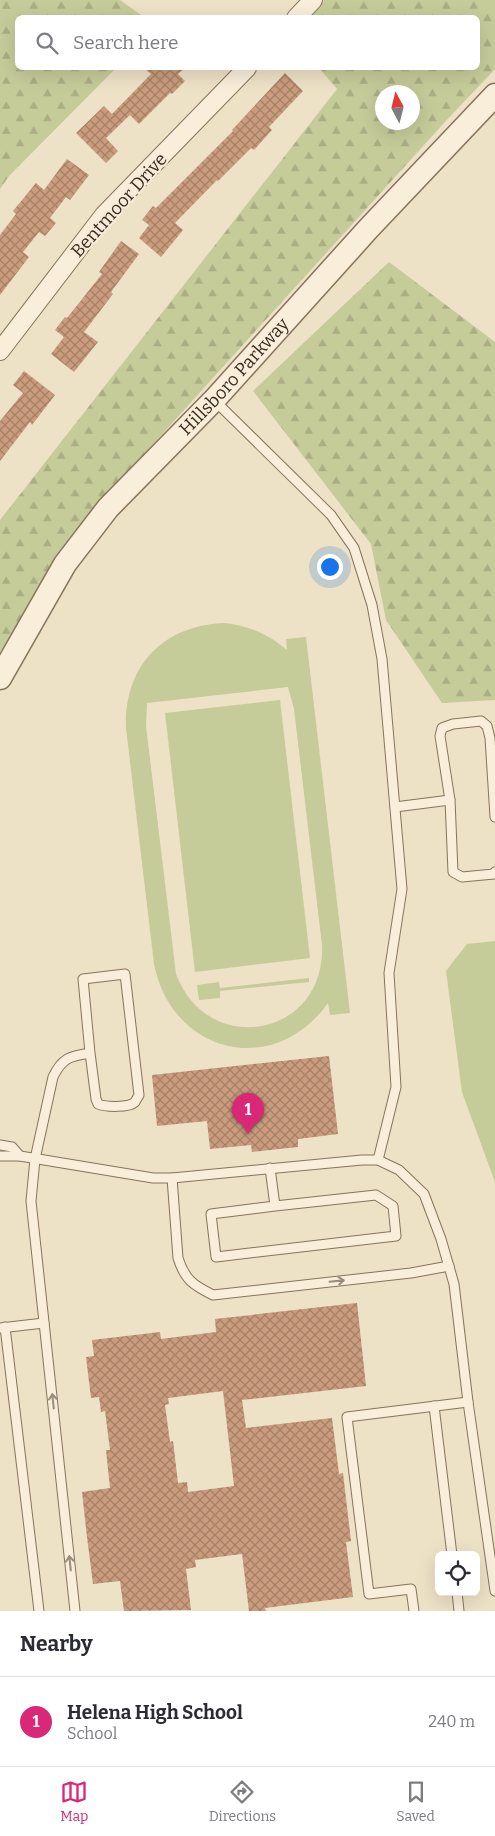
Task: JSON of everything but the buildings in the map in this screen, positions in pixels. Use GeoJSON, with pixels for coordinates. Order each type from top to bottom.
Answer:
{"type":"FeatureCollection","features":[{"type":"Feature","properties":{"kind":"street"},"geometry":{"type":"LineString","coordinates":[[299,15],[313,0]]}},
{"type":"Feature","properties":{"kind":"street","name":"Bentmoor Drive"},"geometry":{"type":"LineString","coordinates":[[0,351],[104,215],[245,70]]}},
{"type":"Feature","properties":{"kind":"street","name":"Hillsboro Parkway"},"geometry":{"type":"LineString","coordinates":[[0,678],[70,557],[108,508],[214,400],[369,228],[495,95]]}},
{"type":"Feature","properties":{"kind":"lane"},"geometry":{"type":"LineString","coordinates":[[214,400],[331,515],[354,548],[372,605],[382,659],[402,888],[389,973],[396,1087],[378,1160]]}},
{"type":"Feature","properties":{"kind":"lane"},"geometry":{"type":"LineString","coordinates":[[495,818],[490,738],[487,726],[480,721],[453,724],[442,728],[440,736],[450,800],[453,872],[462,877],[494,874],[495,872]]}},
{"type":"Feature","properties":{"kind":"lane"},"geometry":{"type":"LineString","coordinates":[[395,807],[450,800]]}},
{"type":"Feature","properties":{"kind":"lane"},"geometry":{"type":"LineString","coordinates":[[125,974],[139,1095],[136,1101],[130,1104],[114,1106],[98,1104],[90,1054],[82,979],[125,974]]}},
{"type":"Feature","properties":{"kind":"lane"},"geometry":{"type":"LineString","coordinates":[[75,1611],[31,1201],[35,1159],[53,1077],[58,1066],[66,1059],[75,1055],[90,1054]]}},
{"type":"Feature","properties":{"kind":"lane"},"geometry":{"type":"LineString","coordinates":[[0,1145],[12,1147],[20,1156]]}},
{"type":"Feature","properties":{"kind":"lane"},"geometry":{"type":"LineString","coordinates":[[0,1156],[20,1156],[153,1178],[172,1178],[355,1160],[378,1160],[399,1170],[424,1194],[454,1284],[468,1402],[495,1591]]}},
{"type":"Feature","properties":{"kind":"lane"},"geometry":{"type":"LineString","coordinates":[[270,1168],[276,1206]]}},
{"type":"Feature","properties":{"kind":"lane"},"geometry":{"type":"LineString","coordinates":[[172,1178],[178,1258],[188,1279],[196,1287],[213,1295],[449,1266]]}},
{"type":"Feature","properties":{"kind":"lane"},"geometry":{"type":"LineString","coordinates":[[376,1196],[392,1206],[396,1236],[216,1257],[211,1214],[276,1206],[376,1196]]}},
{"type":"Feature","properties":{"kind":"lane"},"geometry":{"type":"LineString","coordinates":[[38,1611],[3,1327],[44,1322]]}},
{"type":"Feature","properties":{"kind":"lane"},"geometry":{"type":"LineString","coordinates":[[414,1611],[411,1589],[369,1594],[347,1417],[468,1402]]}},
{"type":"Feature","properties":{"kind":"lane"},"geometry":{"type":"LineString","coordinates":[[434,1406],[452,1551]]}},
{"type":"Feature","properties":{"kind":"lane"},"geometry":{"type":"LineString","coordinates":[[457,1596],[459,1611]]}},
{"type":"Feature","properties":{"kind":"green space"},"geometry":{"type":"Polygon","coordinates":[[[0,0],[120,0],[141,15],[15,15],[15,70],[114,70],[9,176],[0,189],[0,0]]]}},
{"type":"Feature","properties":{"kind":"green space"},"geometry":{"type":"Polygon","coordinates":[[[324,0],[495,0],[495,69],[79,526],[0,652],[0,520],[337,89],[321,70],[480,70],[480,15],[309,15],[324,0]]]}},
{"type":"Feature","properties":{"kind":"green space"},"geometry":{"type":"Polygon","coordinates":[[[389,262],[495,342],[495,700],[442,703],[386,620],[371,544],[253,391],[389,262]]]}},
{"type":"Feature","properties":{"kind":"green space"},"geometry":{"type":"Polygon","coordinates":[[[225,623],[242,626],[273,639],[287,650],[286,639],[306,637],[350,1013],[330,1015],[328,1003],[306,1027],[281,1042],[254,1048],[227,1046],[203,1036],[181,1019],[164,995],[154,964],[126,728],[127,706],[132,686],[140,668],[152,653],[166,641],[183,632],[203,626],[225,623]],[[288,687],[147,703],[146,726],[176,974],[192,1001],[213,1018],[237,1026],[262,1026],[286,1017],[305,1000],[318,976],[322,945],[294,709],[288,687]]]}},
{"type":"Feature","properties":{"kind":"green space"},"geometry":{"type":"Polygon","coordinates":[[[280,700],[310,958],[195,972],[165,713],[280,700]]]}},
{"type":"Feature","properties":{"kind":"green space"},"geometry":{"type":"Polygon","coordinates":[[[495,941],[495,1182],[462,1092],[446,971],[467,944],[495,941]]]}},
{"type":"Feature","properties":{"kind":"green space"},"geometry":{"type":"Polygon","coordinates":[[[309,978],[309,982],[220,991],[220,998],[199,1000],[197,985],[219,982],[220,988],[309,978]]]}},
{"type":"Feature","properties":{"kind":"place","name":"Helena High School"},"geometry":{"type":"Point","coordinates":[248,1134]}}]}
